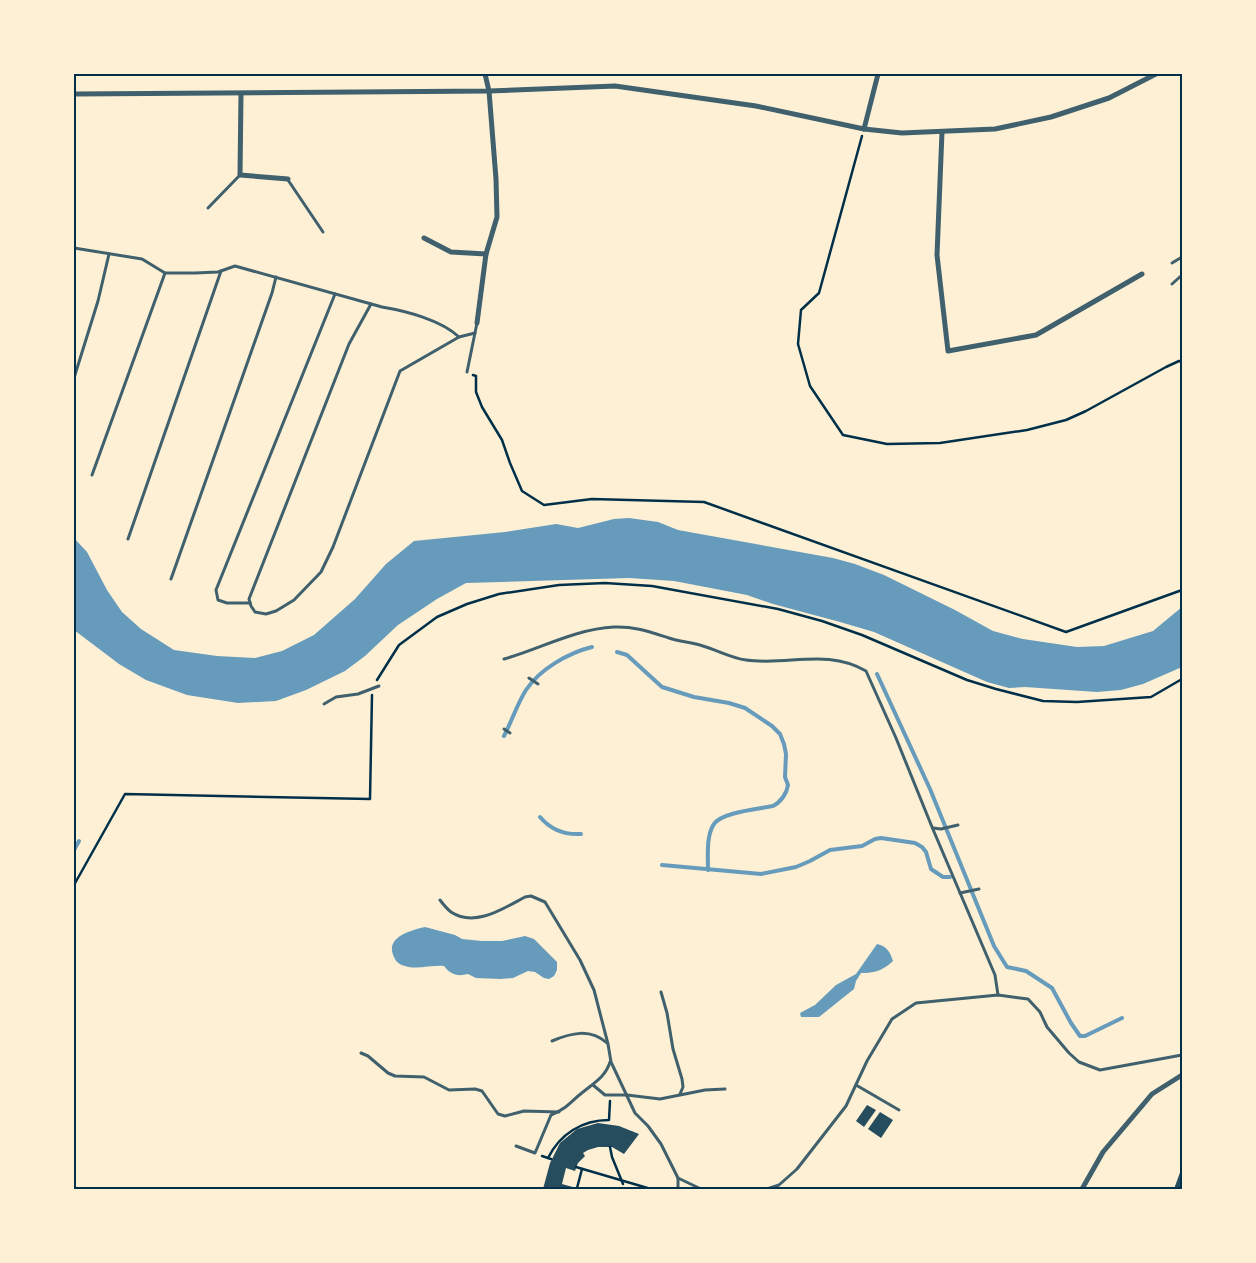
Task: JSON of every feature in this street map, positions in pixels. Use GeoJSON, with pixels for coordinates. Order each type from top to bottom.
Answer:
{"type":"FeatureCollection","features":[{"type":"Feature","properties":{"kind":"street"},"geometry":{"type":"LineString","coordinates":[[477,323],[486,254],[497,217],[489,91],[485,74]]}},
{"type":"Feature","properties":{"kind":"street"},"geometry":{"type":"LineString","coordinates":[[864,129],[878,74]]}},
{"type":"Feature","properties":{"kind":"street"},"geometry":{"type":"LineString","coordinates":[[74,94],[489,91],[615,86],[756,106],[864,129],[902,133],[995,129],[1051,117],[1110,98],[1156,74]]}},
{"type":"Feature","properties":{"kind":"street"},"geometry":{"type":"LineString","coordinates":[[241,94],[240,175],[288,179]]}},
{"type":"Feature","properties":{"kind":"street"},"geometry":{"type":"LineString","coordinates":[[942,132],[938,255],[948,351],[1036,335],[1142,274]]}},
{"type":"Feature","properties":{"kind":"street"},"geometry":{"type":"LineString","coordinates":[[424,238],[451,252],[486,254]]}},
{"type":"Feature","properties":{"kind":"street"},"geometry":{"type":"LineString","coordinates":[[1082,1189],[1104,1152],[1152,1094],[1182,1074]]}},
{"type":"Feature","properties":{"kind":"lane"},"geometry":{"type":"LineString","coordinates":[[208,208],[240,175]]}},
{"type":"Feature","properties":{"kind":"lane"},"geometry":{"type":"LineString","coordinates":[[288,179],[323,232]]}},
{"type":"Feature","properties":{"kind":"lane"},"geometry":{"type":"LineString","coordinates":[[74,248],[142,259],[165,272],[195,274],[235,266],[372,304],[405,311],[453,331],[459,337]]}},
{"type":"Feature","properties":{"kind":"lane"},"geometry":{"type":"LineString","coordinates":[[74,378],[98,301],[109,254]]}},
{"type":"Feature","properties":{"kind":"lane"},"geometry":{"type":"LineString","coordinates":[[1172,263],[1182,257]]}},
{"type":"Feature","properties":{"kind":"lane"},"geometry":{"type":"LineString","coordinates":[[128,539],[222,270]]}},
{"type":"Feature","properties":{"kind":"lane"},"geometry":{"type":"LineString","coordinates":[[92,475],[165,272]]}},
{"type":"Feature","properties":{"kind":"lane"},"geometry":{"type":"LineString","coordinates":[[1172,284],[1182,275]]}},
{"type":"Feature","properties":{"kind":"lane"},"geometry":{"type":"LineString","coordinates":[[171,579],[276,278]]}},
{"type":"Feature","properties":{"kind":"lane"},"geometry":{"type":"LineString","coordinates":[[250,602],[227,603],[218,600],[216,590],[335,294]]}},
{"type":"Feature","properties":{"kind":"lane"},"geometry":{"type":"LineString","coordinates":[[372,304],[349,344],[249,599],[255,612],[266,614],[276,611],[294,600],[321,572],[400,371],[459,337],[475,333]]}},
{"type":"Feature","properties":{"kind":"lane"},"geometry":{"type":"LineString","coordinates":[[467,372],[477,323]]}},
{"type":"Feature","properties":{"kind":"lane"},"geometry":{"type":"LineString","coordinates":[[504,659],[599,628],[627,627],[646,630],[670,639],[702,645],[746,660],[790,662],[817,658],[833,659],[866,671],[995,975],[998,995]]}},
{"type":"Feature","properties":{"kind":"lane"},"geometry":{"type":"LineString","coordinates":[[529,678],[538,684]]}},
{"type":"Feature","properties":{"kind":"lane"},"geometry":{"type":"LineString","coordinates":[[324,704],[336,697],[358,694],[379,686]]}},
{"type":"Feature","properties":{"kind":"lane"},"geometry":{"type":"LineString","coordinates":[[504,729],[510,732]]}},
{"type":"Feature","properties":{"kind":"lane"},"geometry":{"type":"LineString","coordinates":[[932,828],[940,829],[958,825]]}},
{"type":"Feature","properties":{"kind":"lane"},"geometry":{"type":"LineString","coordinates":[[960,893],[979,889]]}},
{"type":"Feature","properties":{"kind":"lane"},"geometry":{"type":"LineString","coordinates":[[440,900],[450,912],[462,916],[477,917],[491,915],[525,897],[531,896],[546,902],[566,935],[590,983],[608,1044],[611,1062],[629,1102],[635,1113],[648,1126],[661,1144],[678,1178],[678,1189]]}},
{"type":"Feature","properties":{"kind":"lane"},"geometry":{"type":"LineString","coordinates":[[661,992],[667,1013],[673,1049],[682,1079],[683,1088],[680,1094]]}},
{"type":"Feature","properties":{"kind":"lane"},"geometry":{"type":"LineString","coordinates":[[767,1189],[779,1184],[797,1169],[846,1106],[867,1061],[892,1019],[916,1003],[998,995],[1028,999],[1040,1012],[1047,1027],[1069,1053],[1079,1062],[1100,1070],[1182,1055]]}},
{"type":"Feature","properties":{"kind":"lane"},"geometry":{"type":"LineString","coordinates":[[552,1041],[580,1032],[601,1037],[608,1044]]}},
{"type":"Feature","properties":{"kind":"lane"},"geometry":{"type":"LineString","coordinates":[[361,1053],[395,1076],[424,1078],[449,1090],[475,1089],[482,1091],[498,1114],[505,1116],[524,1111],[559,1112]]}},
{"type":"Feature","properties":{"kind":"lane"},"geometry":{"type":"LineString","coordinates":[[516,1146],[536,1153],[551,1115],[570,1105],[608,1069],[611,1062]]}},
{"type":"Feature","properties":{"kind":"lane"},"geometry":{"type":"LineString","coordinates":[[592,1085],[605,1095],[627,1095],[660,1099],[704,1090],[725,1089]]}},
{"type":"Feature","properties":{"kind":"lane"},"geometry":{"type":"LineString","coordinates":[[856,1085],[899,1110]]}},
{"type":"Feature","properties":{"kind":"lane"},"geometry":{"type":"LineString","coordinates":[[678,1178],[701,1189]]}},
{"type":"Feature","properties":{"kind":"path"},"geometry":{"type":"LineString","coordinates":[[864,129],[819,293],[801,310],[798,344],[810,386],[843,435],[887,444],[905,444],[940,443],[1027,430],[1073,417],[1166,366],[1182,362]]}},
{"type":"Feature","properties":{"kind":"path"},"geometry":{"type":"LineString","coordinates":[[467,372],[476,376],[476,392],[482,407],[502,440],[522,491],[544,505],[592,499],[704,502],[1066,632],[1182,590]]}},
{"type":"Feature","properties":{"kind":"path"},"geometry":{"type":"LineString","coordinates":[[74,885],[125,794],[370,800],[372,696],[376,681],[399,645],[437,617],[467,604],[499,594],[559,585],[605,582],[652,586],[778,609],[822,621],[862,635],[967,680],[996,690],[1043,701],[1077,702],[1150,697],[1182,679]]}},
{"type":"Feature","properties":{"kind":"path"},"geometry":{"type":"LineString","coordinates":[[548,1158],[553,1148],[565,1134],[589,1123],[609,1120],[610,1096]]}},
{"type":"Feature","properties":{"kind":"path"},"geometry":{"type":"LineString","coordinates":[[610,1147],[612,1157],[623,1183]]}},
{"type":"Feature","properties":{"kind":"path"},"geometry":{"type":"LineString","coordinates":[[576,1167],[623,1183],[651,1189]]}},
{"type":"Feature","properties":{"kind":"path"},"geometry":{"type":"LineString","coordinates":[[577,1188],[582,1168]]}},
{"type":"Feature","properties":{"kind":"water"},"geometry":{"type":"Polygon","coordinates":[[[629,518],[658,522],[678,530],[833,558],[855,564],[884,575],[993,631],[1023,639],[1077,647],[1104,646],[1153,631],[1182,607],[1182,667],[1143,684],[1121,690],[1097,692],[1025,687],[1009,688],[987,682],[874,632],[747,595],[674,581],[629,578],[466,583],[437,599],[398,625],[365,656],[345,671],[306,690],[276,701],[238,703],[187,695],[146,680],[119,664],[74,630],[74,538],[87,552],[107,590],[122,612],[141,629],[174,650],[217,656],[255,658],[282,651],[314,635],[355,599],[386,564],[414,541],[505,532],[556,524],[578,528],[614,519],[629,518]]]}},
{"type":"Feature","properties":{"kind":"water"},"geometry":{"type":"Polygon","coordinates":[[[425,927],[455,935],[462,939],[482,941],[502,941],[525,936],[534,939],[557,962],[557,970],[554,976],[549,979],[535,972],[528,971],[513,978],[476,978],[468,974],[454,974],[444,966],[414,968],[398,963],[392,950],[396,940],[413,930],[425,927]]]}},
{"type":"Feature","properties":{"kind":"water"},"geometry":{"type":"Polygon","coordinates":[[[877,944],[888,950],[893,961],[878,971],[861,973],[854,989],[819,1017],[801,1017],[800,1013],[815,1005],[836,985],[856,974],[877,944]]]}},
{"type":"Feature","properties":{"kind":"building"},"geometry":{"type":"Polygon","coordinates":[[[867,1105],[876,1110],[864,1127],[856,1121],[867,1105]]]}},
{"type":"Feature","properties":{"kind":"building"},"geometry":{"type":"Polygon","coordinates":[[[880,1112],[893,1120],[881,1138],[868,1129],[880,1112]]]}},
{"type":"Feature","properties":{"kind":"building"},"geometry":{"type":"Polygon","coordinates":[[[598,1123],[619,1126],[639,1134],[624,1154],[612,1147],[598,1147],[583,1153],[585,1156],[578,1163],[575,1171],[566,1168],[562,1184],[580,1189],[543,1189],[550,1163],[560,1143],[577,1129],[598,1123]]]}},
{"type":"Feature","properties":{"kind":"building"},"geometry":{"type":"Polygon","coordinates":[[[1182,1167],[1182,1189],[1174,1189],[1182,1167]]]}},
{"type":"Feature","properties":{"kind":"waterway"},"geometry":{"type":"LineString","coordinates":[[504,736],[523,695],[532,682],[555,663],[574,653],[592,647]]}},
{"type":"Feature","properties":{"kind":"waterway"},"geometry":{"type":"LineString","coordinates":[[617,652],[627,655],[662,687],[694,697],[729,703],[745,708],[772,726],[780,734],[786,754],[785,777],[788,785],[785,794],[773,806],[732,814],[718,820],[711,829],[708,870]]}},
{"type":"Feature","properties":{"kind":"waterway"},"geometry":{"type":"LineString","coordinates":[[877,674],[930,789],[994,946],[1007,967],[1026,971],[1052,988],[1080,1036],[1085,1036],[1122,1018]]}},
{"type":"Feature","properties":{"kind":"waterway"},"geometry":{"type":"LineString","coordinates":[[540,817],[559,831],[569,834],[581,834]]}},
{"type":"Feature","properties":{"kind":"waterway"},"geometry":{"type":"LineString","coordinates":[[662,865],[761,874],[796,867],[830,850],[862,846],[881,838],[915,843],[926,852],[931,869],[943,877],[950,877]]}},
{"type":"Feature","properties":{"kind":"waterway"},"geometry":{"type":"LineString","coordinates":[[74,850],[79,841]]}}]}
